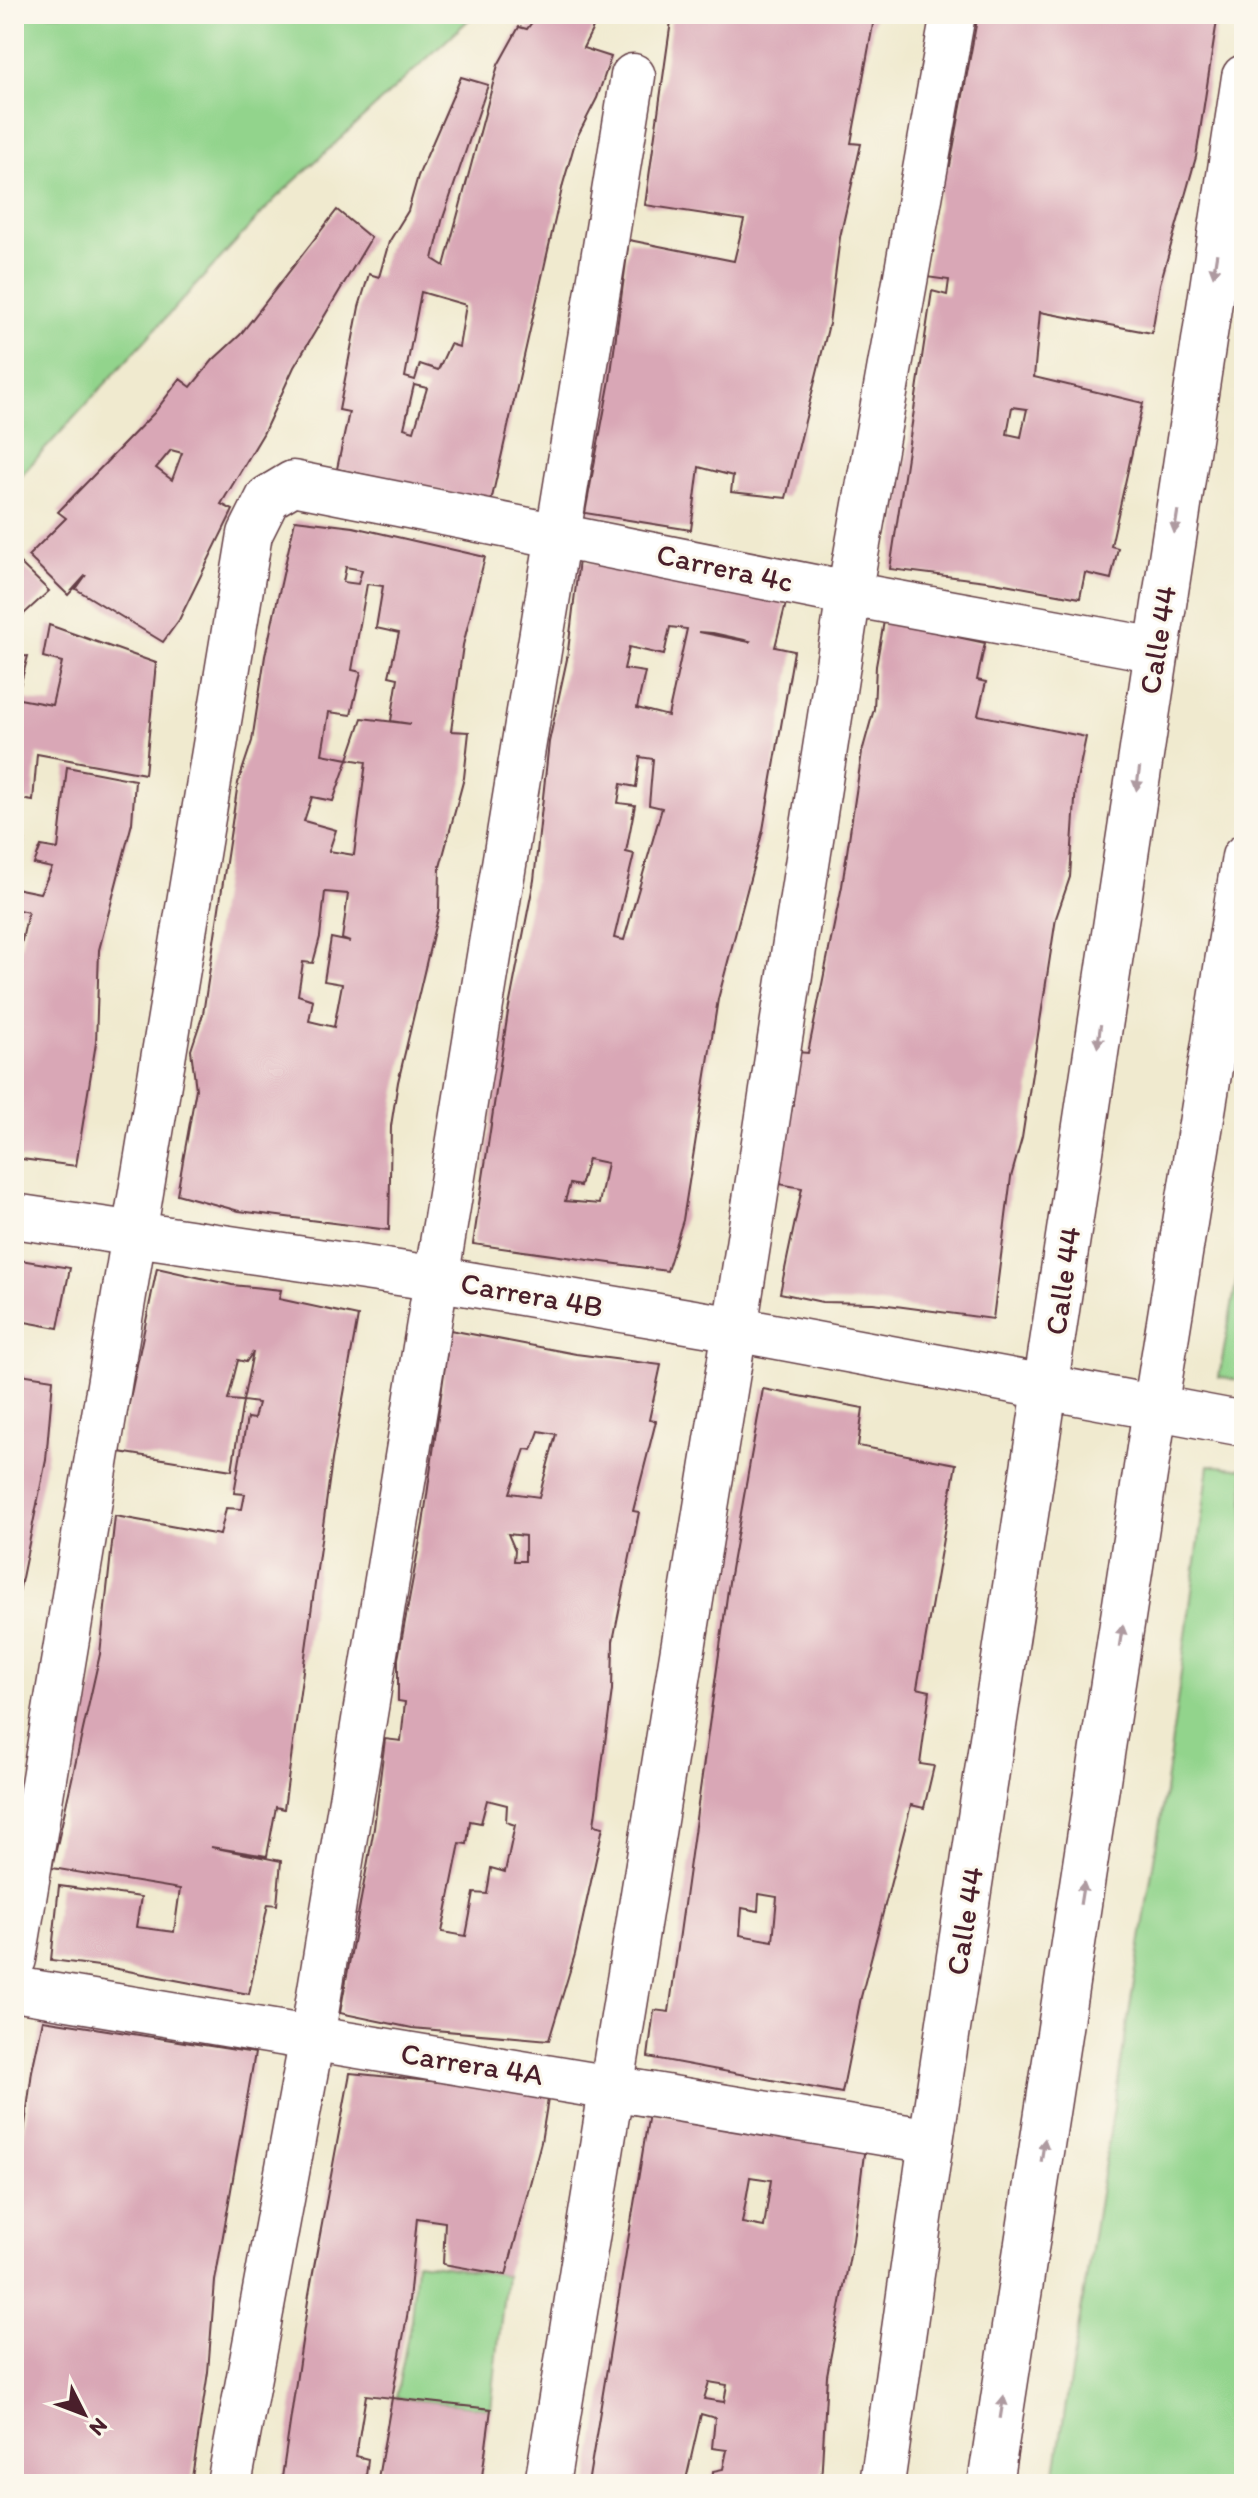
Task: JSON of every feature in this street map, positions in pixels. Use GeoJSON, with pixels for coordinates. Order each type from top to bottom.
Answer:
{"type":"FeatureCollection","features":[{"type":"Feature","properties":{"kind":"street"},"geometry":{"type":"LineString","coordinates":[[547,2484],[735,1329],[849,594],[953,14]]}},
{"type":"Feature","properties":{"kind":"street"},"geometry":{"type":"LineString","coordinates":[[229,2484],[312,2038],[439,1279],[633,76]]}},
{"type":"Feature","properties":{"kind":"street","name":"Calle 44"},"geometry":{"type":"LineString","coordinates":[[882,2484],[931,2141],[1244,77]]}},
{"type":"Feature","properties":{"kind":"street","name":"Carrera 4c"},"geometry":{"type":"LineString","coordinates":[[131,1236],[250,534],[268,498],[293,483],[849,594],[1157,650]]}},
{"type":"Feature","properties":{"kind":"street"},"geometry":{"type":"LineString","coordinates":[[990,2484],[1155,1409],[1244,857]]}},
{"type":"Feature","properties":{"kind":"street","name":"Carrera 4B"},"geometry":{"type":"LineString","coordinates":[[14,1216],[131,1236],[439,1279],[735,1329],[1047,1390],[1244,1424]]}},
{"type":"Feature","properties":{"kind":"street"},"geometry":{"type":"LineString","coordinates":[[14,1959],[131,1236]]}},
{"type":"Feature","properties":{"kind":"street","name":"Carrera 4A"},"geometry":{"type":"LineString","coordinates":[[14,1989],[931,2141]]}},
{"type":"Feature","properties":{"kind":"green space"},"geometry":{"type":"Polygon","coordinates":[[[14,14],[475,14],[275,199],[14,483],[14,14]]]}},
{"type":"Feature","properties":{"kind":"green space"},"geometry":{"type":"Polygon","coordinates":[[[1244,1239],[1244,1381],[1219,1377],[1244,1239]]]}},
{"type":"Feature","properties":{"kind":"green space"},"geometry":{"type":"Polygon","coordinates":[[[1209,1465],[1244,1469],[1244,2484],[1053,2484],[1165,1791],[1209,1465]]]}},
{"type":"Feature","properties":{"kind":"green space"},"geometry":{"type":"Polygon","coordinates":[[[416,2262],[506,2275],[491,2409],[396,2398],[411,2319],[416,2262]]]}},
{"type":"Feature","properties":{"kind":"building"},"geometry":{"type":"Polygon","coordinates":[[[538,14],[600,14],[583,48],[611,57],[597,98],[576,139],[563,184],[491,502],[337,469],[349,412],[339,410],[359,307],[369,274],[379,277],[389,242],[408,211],[418,176],[461,77],[488,85],[442,221],[433,259],[444,266],[498,65],[519,27],[527,29],[538,14]],[[421,292],[405,377],[415,380],[420,364],[438,370],[450,344],[459,347],[466,305],[421,292]],[[414,385],[404,428],[414,431],[427,388],[414,385]]]}},
{"type":"Feature","properties":{"kind":"building"},"geometry":{"type":"Polygon","coordinates":[[[672,14],[875,14],[851,143],[861,144],[840,237],[829,324],[786,498],[731,492],[733,476],[699,467],[691,530],[585,513],[610,380],[629,240],[734,261],[744,220],[645,205],[672,14]]]}},
{"type":"Feature","properties":{"kind":"building"},"geometry":{"type":"Polygon","coordinates":[[[978,14],[1218,14],[1196,157],[1160,284],[1152,333],[1040,312],[1034,377],[1143,403],[1111,546],[1118,548],[1111,579],[1085,573],[1080,598],[994,582],[890,569],[932,291],[947,295],[949,280],[926,277],[944,164],[950,166],[978,14]],[[1012,407],[1007,434],[1021,437],[1027,409],[1012,407]]]}},
{"type":"Feature","properties":{"kind":"building"},"geometry":{"type":"Polygon","coordinates":[[[337,210],[371,238],[294,367],[263,434],[221,504],[233,510],[179,620],[163,642],[76,589],[86,575],[68,595],[28,556],[66,518],[58,512],[154,413],[180,379],[191,387],[213,360],[240,335],[337,210]],[[171,450],[156,468],[172,480],[182,453],[171,450]]]}},
{"type":"Feature","properties":{"kind":"building"},"geometry":{"type":"Polygon","coordinates":[[[295,520],[353,527],[485,557],[463,645],[451,731],[469,732],[464,778],[440,867],[439,909],[398,1082],[391,1126],[389,1230],[239,1211],[177,1194],[196,1089],[191,1050],[203,1014],[238,783],[252,741],[265,656],[295,520]],[[346,567],[343,582],[358,584],[362,570],[346,567]],[[367,584],[352,670],[361,672],[351,715],[329,712],[322,754],[348,759],[362,718],[411,724],[391,721],[398,678],[389,676],[399,633],[376,628],[383,586],[367,584]],[[348,759],[333,801],[312,797],[304,821],[336,830],[329,851],[354,855],[366,762],[348,759]],[[325,892],[320,937],[313,963],[303,962],[298,995],[313,1000],[309,1021],[334,1027],[342,984],[324,981],[331,938],[350,942],[342,939],[348,894],[325,892]]]}},
{"type":"Feature","properties":{"kind":"building"},"geometry":{"type":"Polygon","coordinates":[[[14,557],[49,591],[14,623],[14,557]]]}},
{"type":"Feature","properties":{"kind":"building"},"geometry":{"type":"Polygon","coordinates":[[[579,560],[786,603],[775,647],[794,651],[763,830],[718,999],[683,1220],[667,1271],[473,1244],[508,1012],[534,880],[549,742],[567,659],[579,560]],[[670,627],[664,655],[629,647],[624,669],[645,672],[637,708],[668,716],[687,629],[670,627]],[[699,632],[749,642],[713,633],[699,632]],[[640,757],[636,787],[621,784],[618,803],[635,805],[626,852],[634,854],[614,938],[624,940],[662,808],[649,805],[653,759],[640,757]],[[588,1159],[580,1186],[570,1184],[565,1201],[599,1204],[607,1163],[588,1159]]]}},
{"type":"Feature","properties":{"kind":"building"},"geometry":{"type":"Polygon","coordinates":[[[884,621],[985,643],[977,680],[986,682],[978,715],[1086,737],[1076,785],[1070,877],[1056,918],[1022,1138],[1011,1177],[993,1319],[873,1303],[822,1302],[780,1293],[802,1188],[774,1183],[793,1104],[790,1103],[797,1052],[808,1053],[842,886],[862,752],[874,709],[876,666],[884,621]]]}},
{"type":"Feature","properties":{"kind":"building"},"geometry":{"type":"Polygon","coordinates":[[[49,625],[156,663],[145,774],[37,754],[33,801],[21,799],[14,819],[14,698],[52,705],[62,662],[43,657],[49,625]]]}},
{"type":"Feature","properties":{"kind":"building"},"geometry":{"type":"Polygon","coordinates":[[[28,656],[17,697],[14,697],[14,657],[28,656]]]}},
{"type":"Feature","properties":{"kind":"building"},"geometry":{"type":"Polygon","coordinates":[[[67,767],[135,780],[132,823],[99,950],[96,1043],[76,1166],[14,1158],[14,1014],[19,1001],[14,1000],[14,978],[28,912],[14,909],[15,888],[40,893],[52,868],[34,864],[41,846],[58,849],[67,767]]]}},
{"type":"Feature","properties":{"kind":"building"},"geometry":{"type":"Polygon","coordinates":[[[14,839],[25,841],[14,869],[14,839]]]}},
{"type":"Feature","properties":{"kind":"building"},"geometry":{"type":"Polygon","coordinates":[[[14,1259],[70,1268],[58,1328],[14,1320],[14,1259]]]}},
{"type":"Feature","properties":{"kind":"building"},"geometry":{"type":"Polygon","coordinates":[[[157,1268],[232,1285],[281,1290],[279,1299],[358,1316],[332,1460],[284,1809],[276,1807],[267,1856],[211,1847],[281,1861],[277,1905],[268,1904],[249,1994],[107,1967],[51,1960],[59,1886],[141,1897],[136,1927],[174,1932],[180,1889],[52,1868],[100,1654],[115,1516],[220,1535],[226,1508],[242,1509],[245,1494],[234,1493],[247,1418],[254,1419],[258,1403],[243,1401],[232,1470],[119,1452],[157,1268]],[[253,1352],[246,1362],[238,1360],[228,1400],[243,1401],[253,1352]]]}},
{"type":"Feature","properties":{"kind":"building"},"geometry":{"type":"Polygon","coordinates":[[[450,1330],[576,1354],[661,1365],[649,1420],[656,1421],[633,1511],[639,1512],[613,1641],[612,1690],[594,1825],[603,1827],[575,1954],[549,2040],[412,2028],[340,2013],[374,1828],[385,1739],[401,1741],[405,1702],[398,1701],[398,1659],[423,1524],[450,1330]],[[539,1431],[532,1450],[525,1449],[510,1493],[539,1497],[556,1434],[539,1431]],[[508,1534],[515,1550],[514,1561],[525,1561],[525,1536],[508,1534]],[[487,1800],[481,1823],[470,1821],[467,1844],[460,1843],[442,1932],[466,1936],[474,1893],[487,1894],[491,1868],[505,1872],[515,1825],[506,1822],[507,1805],[487,1800]]]}},
{"type":"Feature","properties":{"kind":"building"},"geometry":{"type":"Polygon","coordinates":[[[14,1373],[53,1379],[46,1460],[15,1612],[14,1373]]]}},
{"type":"Feature","properties":{"kind":"building"},"geometry":{"type":"Polygon","coordinates":[[[763,1389],[863,1408],[858,1446],[956,1464],[917,1688],[930,1691],[920,1764],[934,1766],[924,1808],[911,1805],[861,1997],[842,2093],[648,2057],[654,2010],[669,2012],[730,1575],[763,1389]],[[759,1894],[758,1911],[742,1908],[740,1935],[773,1941],[777,1897],[759,1894]]]}},
{"type":"Feature","properties":{"kind":"building"},"geometry":{"type":"Polygon","coordinates":[[[43,2020],[255,2053],[215,2281],[208,2372],[191,2484],[14,2484],[14,2210],[32,2071],[43,2020]]]}},
{"type":"Feature","properties":{"kind":"building"},"geometry":{"type":"Polygon","coordinates":[[[350,2073],[549,2093],[541,2142],[506,2275],[443,2264],[445,2222],[417,2218],[408,2311],[392,2398],[366,2395],[356,2456],[368,2459],[365,2484],[281,2484],[309,2294],[350,2073]]]}},
{"type":"Feature","properties":{"kind":"building"},"geometry":{"type":"Polygon","coordinates":[[[649,2113],[865,2146],[853,2240],[827,2375],[821,2484],[712,2484],[713,2471],[723,2469],[727,2450],[712,2448],[715,2418],[701,2414],[685,2484],[588,2484],[649,2113]],[[750,2177],[742,2223],[764,2227],[771,2180],[750,2177]],[[709,2382],[704,2399],[724,2402],[727,2385],[709,2382]]]}},
{"type":"Feature","properties":{"kind":"building"},"geometry":{"type":"Polygon","coordinates":[[[392,2398],[491,2409],[481,2484],[377,2484],[392,2398]]]}}]}
